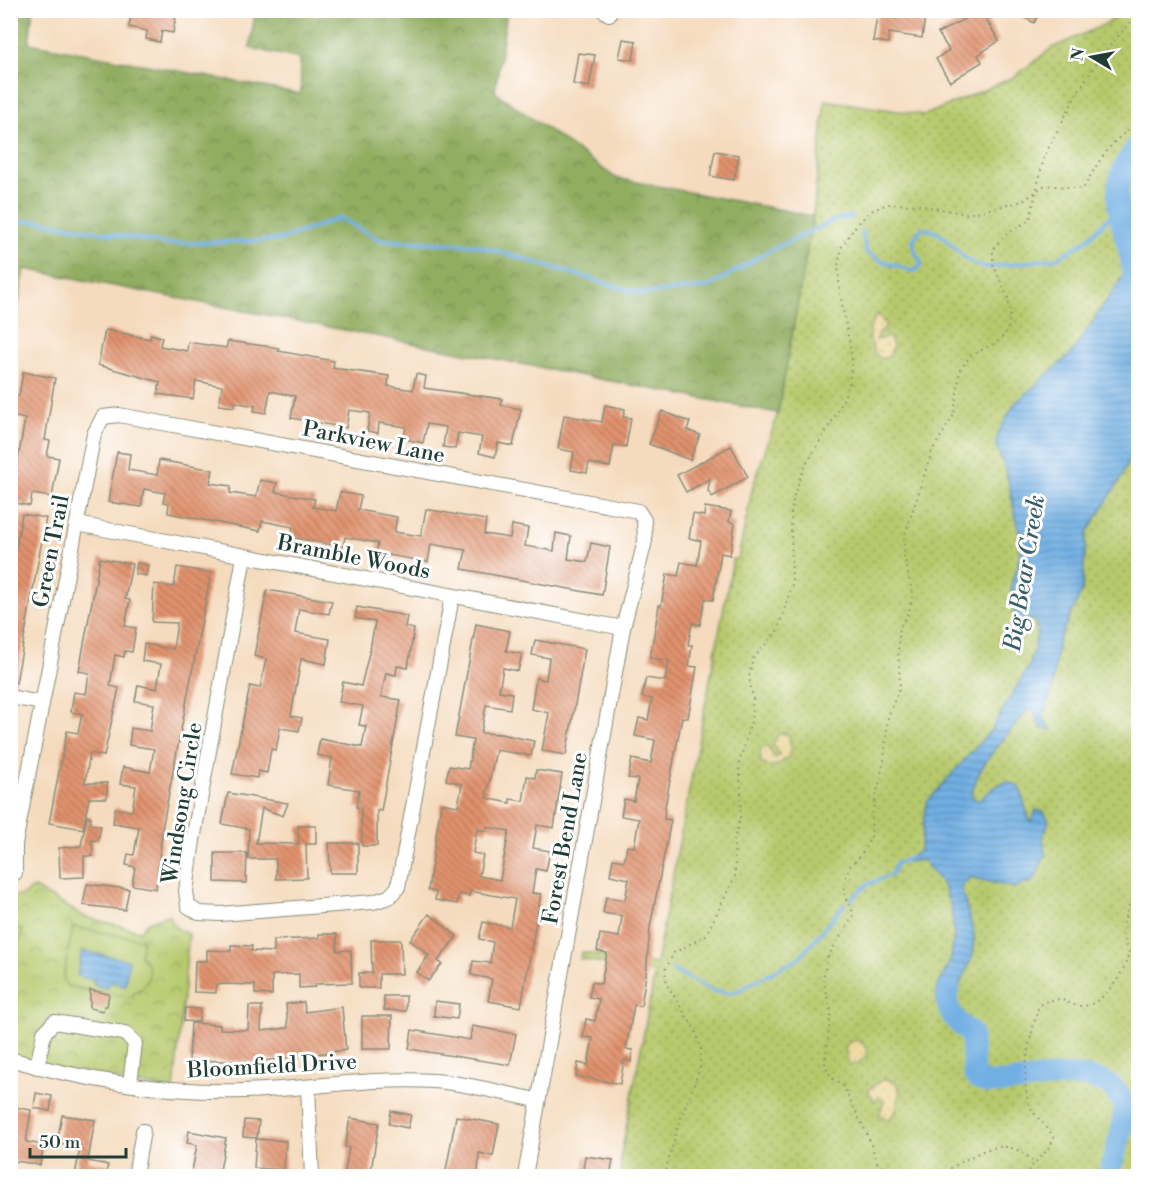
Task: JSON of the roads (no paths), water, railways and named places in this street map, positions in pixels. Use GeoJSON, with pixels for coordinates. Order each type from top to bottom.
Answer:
{"type":"FeatureCollection","features":[{"type":"Feature","properties":{"kind":"street","name":"Parkview Lane"},"geometry":{"type":"LineString","coordinates":[[103,417],[119,415],[638,511]]}},
{"type":"Feature","properties":{"kind":"street","name":"Green Trail"},"geometry":{"type":"LineString","coordinates":[[15,873],[15,844],[41,703],[94,434],[103,417]]}},
{"type":"Feature","properties":{"kind":"street","name":"Forest Bend Lane"},"geometry":{"type":"LineString","coordinates":[[525,1176],[623,628],[645,541],[644,520],[638,511]]}},
{"type":"Feature","properties":{"kind":"street","name":"Bramble Woods"},"geometry":{"type":"LineString","coordinates":[[76,524],[623,628]]}},
{"type":"Feature","properties":{"kind":"street","name":"Windsong Circle"},"geometry":{"type":"LineString","coordinates":[[244,557],[186,891],[188,906],[199,913],[220,914],[374,902],[389,897],[398,887],[453,597]]}},
{"type":"Feature","properties":{"kind":"street"},"geometry":{"type":"LineString","coordinates":[[10,697],[41,703]]}},
{"type":"Feature","properties":{"kind":"street"},"geometry":{"type":"LineString","coordinates":[[37,1066],[44,1033],[54,1022],[124,1033],[135,1043],[130,1084]]}},
{"type":"Feature","properties":{"kind":"street","name":"Bloomfield Drive"},"geometry":{"type":"LineString","coordinates":[[10,1059],[174,1091],[205,1092],[308,1086],[378,1079],[437,1081],[537,1101]]}},
{"type":"Feature","properties":{"kind":"street"},"geometry":{"type":"LineString","coordinates":[[308,1086],[312,1176]]}},
{"type":"Feature","properties":{"kind":"street"},"geometry":{"type":"LineString","coordinates":[[135,1176],[143,1131]]}},
{"type":"Feature","properties":{"kind":"water"},"geometry":{"type":"Polygon","coordinates":[[[1138,267],[1138,436],[1122,477],[1087,533],[1082,591],[1058,642],[1052,689],[1043,717],[1051,730],[1041,728],[1033,710],[1027,711],[986,761],[971,796],[978,801],[993,788],[1007,781],[1020,787],[1029,820],[1031,822],[1036,810],[1044,812],[1049,821],[1043,837],[1045,855],[1034,881],[1015,888],[970,877],[961,888],[974,933],[973,955],[957,991],[958,1009],[954,1019],[943,1018],[937,1003],[937,988],[951,959],[954,935],[951,907],[943,885],[923,860],[907,862],[920,850],[926,803],[992,729],[1030,664],[1038,631],[1034,619],[1019,626],[1015,623],[1011,584],[1018,566],[1021,542],[1006,471],[996,446],[998,433],[1015,403],[1071,354],[1123,276],[1138,267]]]}},
{"type":"Feature","properties":{"kind":"water"},"geometry":{"type":"Polygon","coordinates":[[[82,951],[129,960],[125,985],[109,982],[107,988],[94,985],[94,980],[77,976],[82,951]]]}},
{"type":"Feature","properties":{"kind":"waterway","name":"Big Bear Creek"},"geometry":{"type":"LineString","coordinates":[[1130,300],[1133,280],[1132,261],[1118,206],[1118,187],[1124,167],[1138,146]]}},
{"type":"Feature","properties":{"kind":"waterway"},"geometry":{"type":"LineString","coordinates":[[862,231],[866,252],[879,260],[914,271],[922,264],[915,252],[913,240],[921,229],[940,234],[969,261],[978,266],[989,267],[1058,258],[1087,240],[1117,209]]}},
{"type":"Feature","properties":{"kind":"waterway"},"geometry":{"type":"LineString","coordinates":[[10,222],[39,221],[166,244],[279,240],[340,218],[380,240],[476,245],[642,294],[708,287],[771,250],[837,219],[852,217]]}},
{"type":"Feature","properties":{"kind":"waterway"},"geometry":{"type":"LineString","coordinates":[[850,900],[868,884],[891,875],[896,864],[911,858]]}},
{"type":"Feature","properties":{"kind":"waterway"},"geometry":{"type":"LineString","coordinates":[[672,970],[712,991],[733,993],[799,958],[844,905]]}},
{"type":"Feature","properties":{"kind":"waterway","name":"Big Bear Creek"},"geometry":{"type":"LineString","coordinates":[[949,990],[949,1009],[960,1025],[971,1033],[974,1074],[983,1081],[999,1083],[1071,1076],[1094,1079],[1112,1087],[1123,1105],[1124,1112],[1119,1140],[1108,1176]]}}]}
